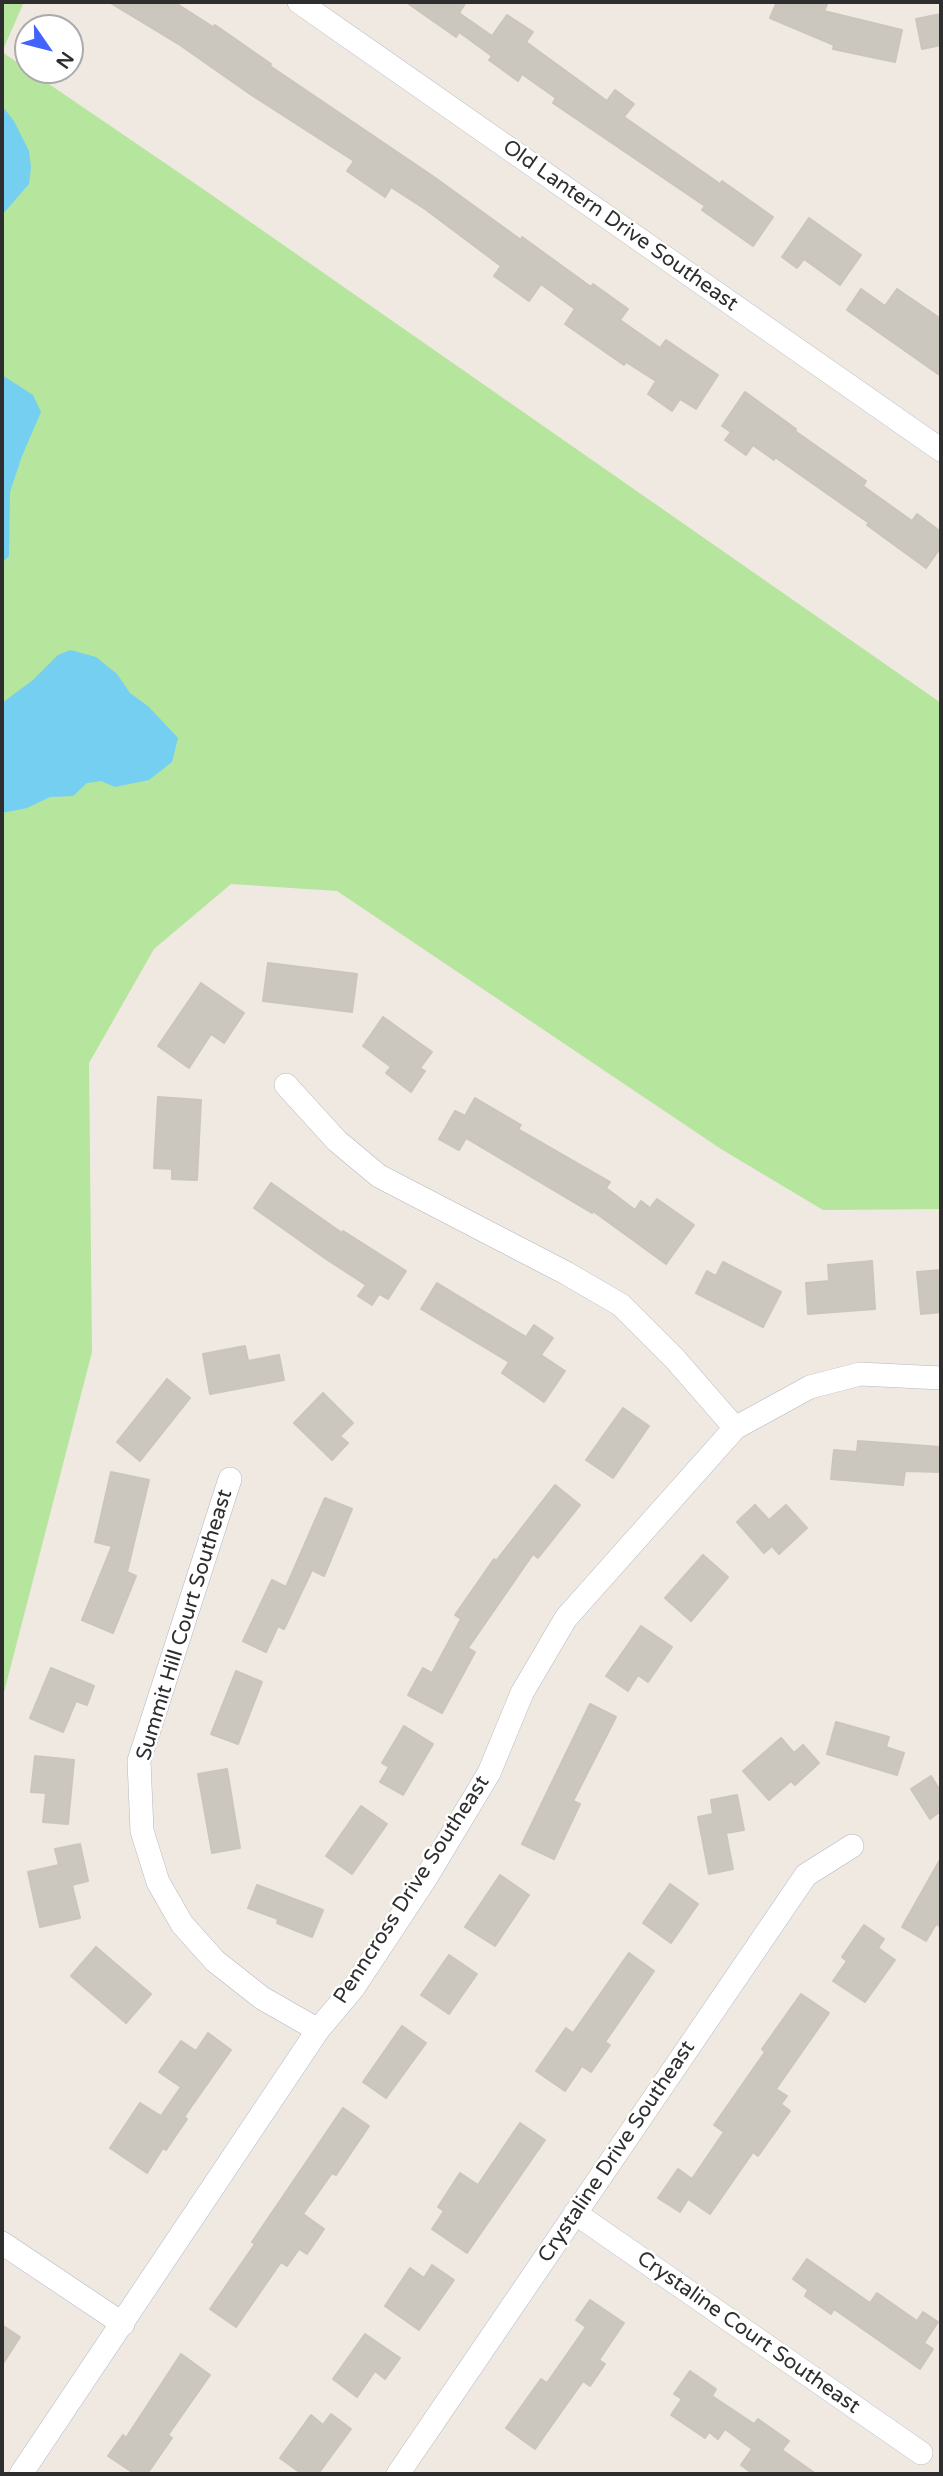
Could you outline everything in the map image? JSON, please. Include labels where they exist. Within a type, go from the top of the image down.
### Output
[{"type":"street","name":"Old Lantern Drive Southeast","points":[[299,2],[941,450]]},
{"type":"street","points":[[286,1085],[337,1141],[379,1176],[566,1273],[621,1305],[675,1359],[735,1428]]},
{"type":"street","name":"Penncross Drive Southeast","points":[[21,2474],[318,2030],[354,1987],[424,1881],[483,1784],[522,1692],[566,1618],[735,1428],[810,1387],[860,1374],[941,1378]]},
{"type":"street","name":"Summit Hill Court Southeast","points":[[230,1479],[139,1760],[142,1831],[158,1882],[182,1924],[215,1961],[261,1998],[318,2030]]},
{"type":"street","name":"Crystaline Drive Southeast","points":[[398,2474],[806,1875],[852,1846]]},
{"type":"street","name":"Crystaline Court Southeast","points":[[575,2213],[921,2453]]},
{"type":"street","points":[[2,2243],[123,2324]]},
{"type":"green space","points":[[2,2],[24,2],[19,14],[14,14],[14,25],[2,52]]},
{"type":"green space","points":[[2,52],[14,60],[14,84],[49,84],[941,703],[941,1209],[823,1210],[721,1149],[337,891],[231,884],[154,949],[89,1063],[92,1352],[2,1700]]},
{"type":"water","points":[[2,106],[14,121],[29,151],[31,167],[29,184],[2,215]]},
{"type":"water","points":[[2,375],[33,395],[41,412],[10,492],[9,556],[2,563]]},
{"type":"water","points":[[70,650],[96,657],[117,674],[130,693],[149,707],[178,738],[172,762],[149,780],[115,787],[101,781],[87,783],[73,796],[50,797],[27,808],[2,813],[2,703],[33,680],[58,655]]},
{"type":"building","points":[[109,2],[174,2],[213,27],[215,25],[521,240],[522,237],[591,287],[593,284],[628,309],[620,320],[660,348],[666,340],[718,375],[696,409],[680,399],[672,411],[648,394],[656,381],[626,362],[624,365],[565,324],[575,309],[541,284],[529,301],[494,276],[501,266],[425,209],[391,187],[385,197],[347,171],[354,161],[180,45]]},
{"type":"building","points":[[406,2],[466,2],[459,13],[492,36],[507,15],[533,32],[526,42],[607,101],[615,90],[634,104],[624,117],[720,184],[722,181],[773,217],[753,246],[702,210],[705,206],[553,103],[556,98],[522,74],[518,81],[489,60],[492,56],[459,32],[456,37]]},
{"type":"building","points":[[777,2],[828,2],[824,11],[902,30],[895,62],[833,49],[834,45],[770,18]]},
{"type":"building","points":[[941,14],[941,45],[922,49],[916,19]]},
{"type":"building","points":[[809,218],[861,255],[840,285],[804,259],[797,268],[782,257]]},
{"type":"building","points":[[861,289],[885,306],[897,289],[941,319],[941,376],[847,310]]},
{"type":"building","points":[[745,392],[866,481],[863,486],[912,521],[917,514],[941,532],[941,547],[926,568],[867,525],[869,523],[775,457],[774,460],[753,445],[746,455],[725,440],[731,432],[722,426]]},
{"type":"building","points":[[268,963],[357,974],[352,1012],[263,1001]]},
{"type":"building","points":[[201,983],[244,1013],[224,1043],[211,1034],[189,1068],[158,1046]]},
{"type":"building","points":[[383,1017],[432,1052],[420,1068],[425,1071],[411,1092],[386,1073],[391,1067],[363,1046]]},
{"type":"building","points":[[158,1097],[201,1100],[197,1180],[172,1179],[172,1169],[154,1168]]},
{"type":"building","points":[[475,1098],[521,1125],[518,1129],[610,1182],[606,1188],[635,1210],[641,1201],[650,1208],[657,1199],[694,1225],[666,1264],[593,1211],[592,1213],[466,1138],[459,1150],[439,1139],[455,1111],[465,1116]]},
{"type":"building","points":[[271,1183],[342,1233],[343,1231],[406,1271],[388,1299],[379,1294],[372,1305],[358,1296],[366,1285],[254,1208]]},
{"type":"building","points":[[872,1261],[875,1309],[808,1314],[806,1283],[829,1281],[828,1265]]},
{"type":"building","points":[[723,1262],[781,1292],[763,1327],[696,1293],[707,1271],[716,1276]]},
{"type":"building","points":[[941,1270],[941,1312],[921,1314],[917,1272]]},
{"type":"building","points":[[437,1283],[526,1337],[534,1325],[553,1338],[541,1355],[565,1371],[544,1402],[502,1373],[509,1362],[421,1309]]},
{"type":"building","points":[[245,1346],[248,1361],[279,1355],[284,1380],[210,1394],[203,1354]]},
{"type":"building","points":[[167,1379],[190,1398],[140,1461],[117,1442]]},
{"type":"building","points":[[323,1393],[353,1423],[340,1436],[348,1443],[332,1460],[294,1423]]},
{"type":"building","points":[[623,1408],[649,1426],[613,1478],[586,1460]]},
{"type":"building","points":[[858,1441],[941,1447],[941,1472],[905,1471],[903,1485],[831,1479],[834,1450],[857,1452]]},
{"type":"building","points":[[111,1472],[149,1480],[127,1572],[136,1576],[113,1633],[82,1620],[112,1546],[95,1542]]},
{"type":"building","points":[[555,1485],[580,1505],[538,1558],[533,1554],[468,1648],[475,1652],[442,1713],[408,1695],[423,1668],[432,1673],[461,1619],[455,1615],[494,1559],[496,1561]]},
{"type":"building","points":[[325,1498],[352,1509],[324,1576],[312,1570],[284,1629],[278,1626],[266,1652],[243,1641],[272,1580],[286,1587]]},
{"type":"building","points":[[755,1505],[769,1520],[786,1505],[807,1528],[779,1554],[772,1546],[764,1553],[737,1522]]},
{"type":"building","points":[[703,1555],[728,1577],[691,1621],[665,1598]]},
{"type":"building","points":[[641,1626],[672,1647],[648,1682],[638,1675],[628,1691],[606,1676]]},
{"type":"building","points":[[51,1668],[94,1686],[87,1705],[76,1701],[63,1732],[30,1718]]},
{"type":"building","points":[[236,1671],[262,1682],[238,1744],[211,1734]]},
{"type":"building","points":[[590,1704],[616,1717],[573,1801],[580,1804],[554,1859],[522,1844]]},
{"type":"building","points":[[836,1722],[889,1737],[886,1747],[904,1753],[897,1775],[827,1754]]},
{"type":"building","points":[[404,1726],[433,1744],[403,1795],[380,1782],[389,1767],[382,1763]]},
{"type":"building","points":[[781,1738],[794,1753],[803,1745],[819,1763],[795,1785],[791,1781],[769,1800],[743,1771]]},
{"type":"building","points":[[35,1756],[74,1760],[68,1824],[43,1822],[46,1793],[31,1792]]},
{"type":"building","points":[[227,1769],[240,1848],[212,1853],[198,1774]]},
{"type":"building","points":[[931,1776],[941,1792],[941,1811],[930,1819],[911,1789]]},
{"type":"building","points":[[737,1795],[744,1830],[726,1833],[733,1869],[709,1874],[698,1817],[713,1814],[711,1800]]},
{"type":"building","points":[[361,1806],[387,1824],[352,1874],[326,1856]]},
{"type":"building","points":[[80,1844],[88,1881],[72,1885],[80,1918],[40,1927],[28,1872],[59,1865],[55,1849]]},
{"type":"building","points":[[941,1858],[941,1927],[936,1924],[926,1941],[902,1927]]},
{"type":"building","points":[[500,1875],[529,1895],[495,1946],[465,1927]]},
{"type":"building","points":[[670,1884],[698,1904],[671,1943],[643,1923]]},
{"type":"building","points":[[257,1885],[323,1910],[312,1937],[277,1923],[278,1919],[248,1908]]},
{"type":"building","points":[[864,1925],[884,1939],[878,1948],[895,1960],[865,2002],[833,1981],[847,1961],[842,1957]]},
{"type":"building","points":[[96,1947],[151,1994],[126,2023],[71,1976]]},
{"type":"building","points":[[629,1953],[654,1971],[605,2042],[610,2045],[591,2072],[582,2066],[565,2091],[536,2071],[566,2028],[573,2033]]},
{"type":"building","points":[[449,1955],[477,1974],[449,2014],[421,1995]]},
{"type":"building","points":[[801,1994],[829,2013],[776,2089],[787,2096],[781,2104],[790,2111],[758,2156],[753,2152],[710,2214],[688,2199],[680,2212],[658,2198],[678,2169],[692,2179],[724,2132],[714,2125]]},
{"type":"building","points":[[402,2026],[426,2043],[386,2098],[363,2082]]},
{"type":"building","points":[[208,2033],[231,2050],[184,2117],[187,2119],[166,2150],[163,2148],[147,2173],[110,2148],[140,2103],[161,2116],[181,2087],[159,2072],[181,2041],[196,2051]]},
{"type":"building","points":[[343,2108],[369,2126],[336,2175],[332,2173],[303,2214],[324,2229],[307,2254],[299,2249],[287,2266],[281,2262],[236,2327],[210,2309]]},
{"type":"building","points":[[520,2123],[545,2140],[467,2253],[432,2229],[444,2211],[438,2207],[460,2173],[478,2185]]},
{"type":"building","points":[[807,2259],[870,2303],[877,2293],[917,2321],[923,2312],[938,2322],[924,2343],[933,2349],[920,2369],[834,2309],[831,2314],[805,2296],[808,2290],[793,2279]]},
{"type":"building","points":[[432,2265],[454,2280],[419,2330],[385,2306],[410,2268],[424,2278]]},
{"type":"building","points":[[590,2300],[624,2323],[599,2360],[605,2364],[590,2386],[583,2381],[535,2449],[506,2428],[541,2379],[547,2383],[586,2327],[576,2320]]},
{"type":"building","points":[[2,2325],[20,2337],[2,2365]]},
{"type":"building","points":[[365,2334],[400,2358],[385,2379],[375,2371],[357,2397],[333,2379]]},
{"type":"building","points":[[181,2354],[210,2375],[168,2435],[172,2438],[147,2474],[135,2474],[108,2456],[123,2435],[126,2438]]},
{"type":"building","points":[[690,2371],[716,2389],[712,2396],[754,2424],[758,2419],[789,2441],[782,2450],[816,2474],[753,2474],[741,2465],[752,2449],[725,2429],[718,2439],[709,2432],[705,2438],[671,2415],[682,2399],[674,2394]]},
{"type":"building","points":[[331,2414],[351,2429],[318,2474],[302,2474],[280,2458],[311,2415],[323,2425]]}]
